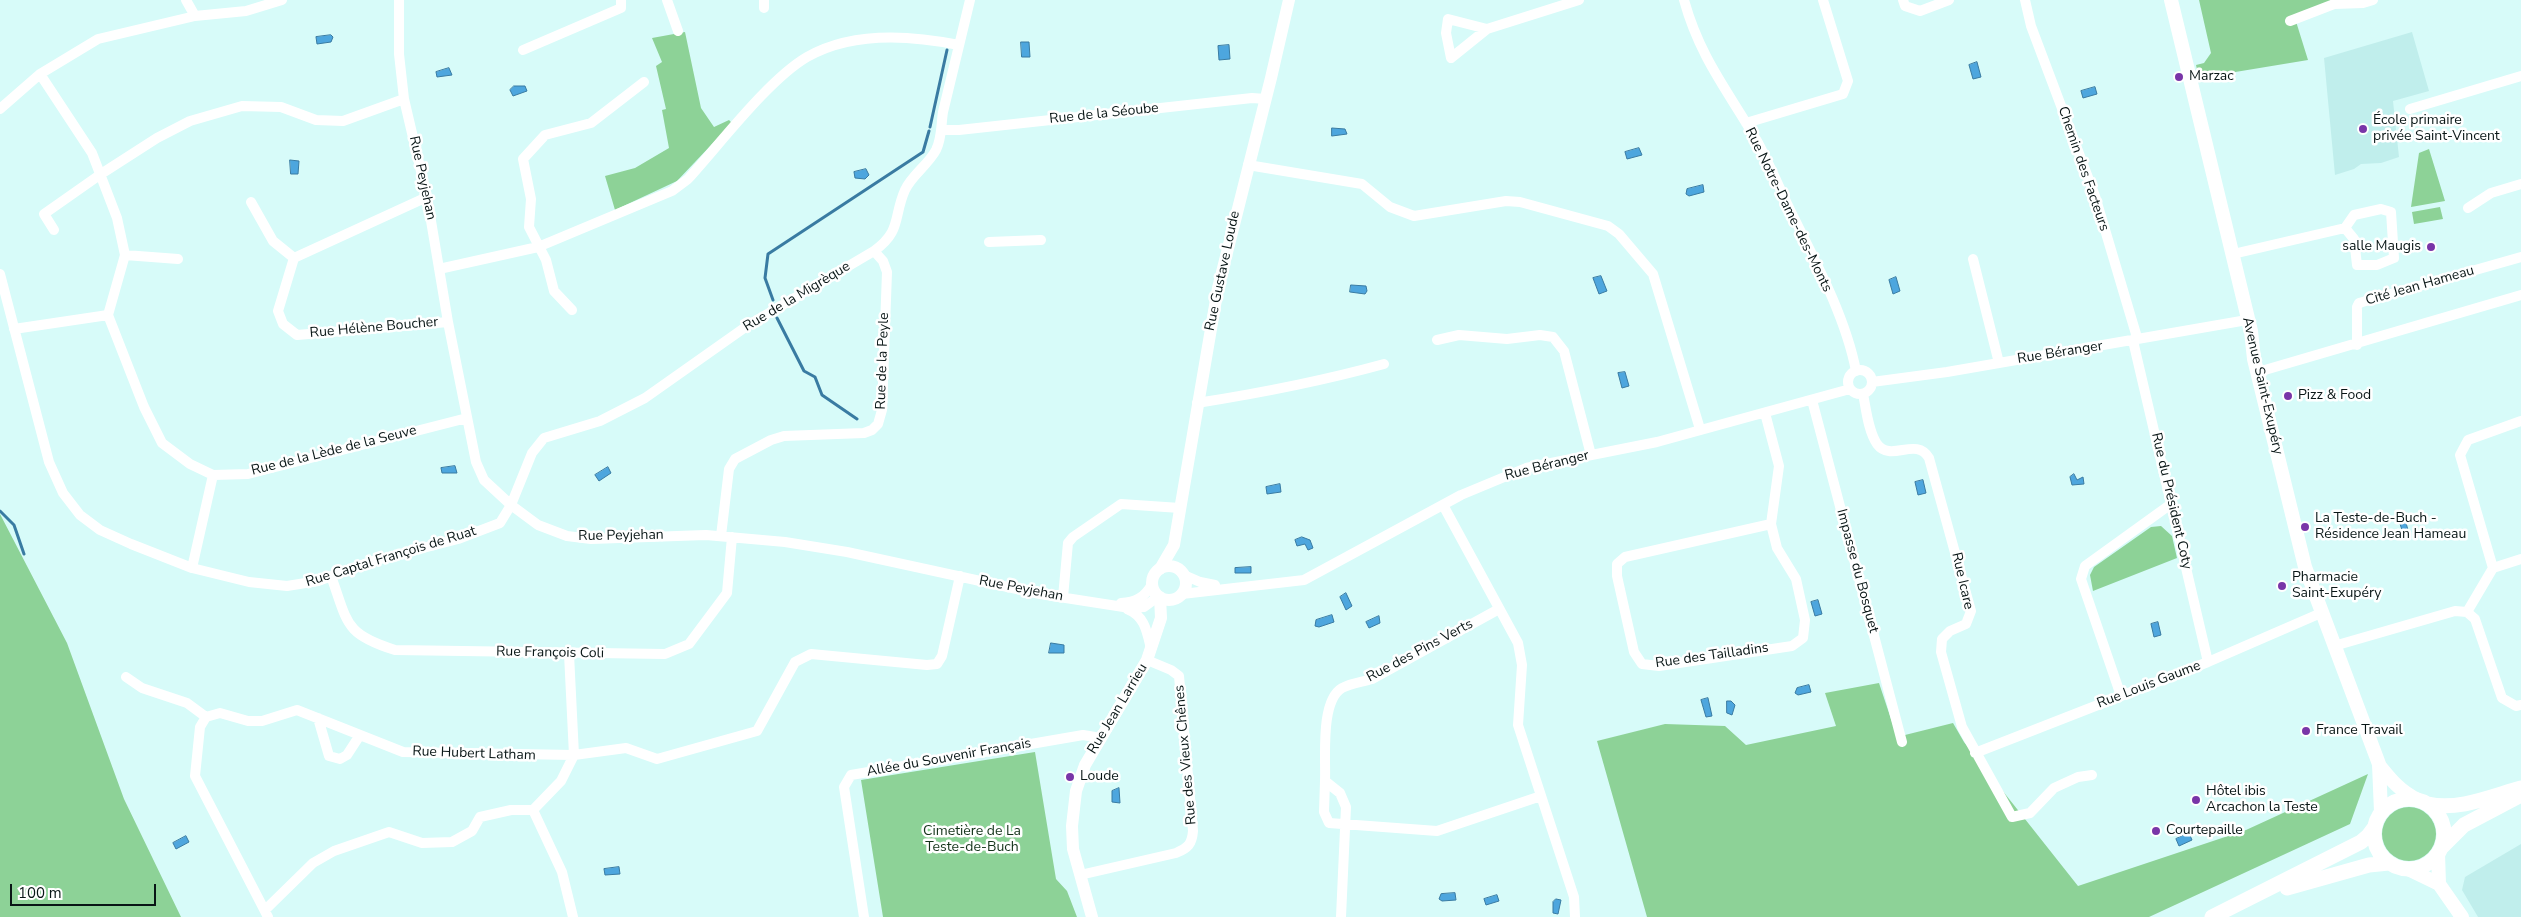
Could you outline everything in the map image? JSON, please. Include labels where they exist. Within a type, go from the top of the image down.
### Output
[{"type":"main road","name":"Avenue Saint-Exupéry","points":[[2171,0],[2301,551],[2321,613],[2379,764],[2393,784],[2404,793],[2423,802]]},
{"type":"main road","name":"Avenue Saint-Exupéry","points":[[2379,764],[2381,812]]},
{"type":"main road","points":[[2212,917],[2361,842],[2374,828],[2381,812],[2398,800],[2423,802],[2440,807],[2459,805],[2521,788]]},
{"type":"main road","points":[[2408,869],[2425,865],[2440,851],[2451,835],[2464,825],[2521,796]]},
{"type":"main road","points":[[2423,802],[2441,819],[2444,829],[2440,851],[2439,884]]},
{"type":"main road","points":[[2374,828],[2376,848],[2390,864]]},
{"type":"main road","points":[[2250,899],[2349,870],[2370,865],[2390,864],[2408,869],[2439,884],[2462,917]]},
{"type":"street","points":[[186,0],[195,16]]},
{"type":"street","points":[[0,109],[40,74],[98,39],[195,16],[246,11],[282,0]]},
{"type":"street","name":"Rue Peyjehan","points":[[399,0],[399,54],[404,99],[427,197],[448,322],[467,418],[479,472],[488,484],[511,504],[543,528],[573,537],[732,537],[814,546],[1063,597],[1138,609],[1150,605],[1160,597]]},
{"type":"street","points":[[523,50],[621,8],[621,0]]},
{"type":"street","points":[[667,0],[678,31]]},
{"type":"street","name":"Rue de la Migrèque","points":[[511,504],[532,453],[544,438],[600,421],[645,398],[747,326],[874,251],[894,232],[905,189],[936,149],[942,130],[943,112],[970,0]]},
{"type":"street","name":"Rue Gustave Loude","points":[[1160,569],[1174,545],[1218,288],[1248,164],[1266,100],[1289,0]]},
{"type":"street","points":[[1487,29],[1448,19],[1446,33],[1451,58],[1487,29],[1579,0]]},
{"type":"street","name":"Rue Notre-Dame-des-Monts","points":[[1684,0],[1690,21],[1710,67],[1758,143],[1812,256],[1848,342],[1856,371]]},
{"type":"street","points":[[1746,123],[1843,94],[1848,81],[1823,0]]},
{"type":"street","points":[[1904,0],[1905,6],[1920,11],[1938,2],[1949,0]]},
{"type":"street","name":"Chemin des Facteurs","points":[[2025,0],[2031,26],[2095,196],[2136,334],[2135,340]]},
{"type":"street","points":[[2290,21],[2334,4],[2362,3],[2373,0]]},
{"type":"street","points":[[439,269],[538,247],[664,196],[678,187],[774,85],[806,58],[820,50],[853,41],[919,37],[959,45]]},
{"type":"street","points":[[14,329],[108,315],[125,256],[117,218],[92,153],[40,74]]},
{"type":"street","points":[[2410,109],[2521,76]]},
{"type":"street","points":[[572,310],[554,291],[546,260],[538,247],[530,227],[531,199],[523,165],[525,155],[545,135],[591,123],[644,82]]},
{"type":"street","name":"Rue de la Séoube","points":[[942,130],[959,130],[1252,98],[1266,100]]},
{"type":"street","points":[[54,230],[44,214],[157,138],[190,121],[242,106],[281,107],[316,120],[343,121],[404,99]]},
{"type":"street","points":[[1248,164],[1362,184],[1390,207],[1406,214],[1422,215],[1506,201],[1520,202],[1608,226],[1620,234],[1653,274],[1700,429]]},
{"type":"street","points":[[2468,208],[2491,192],[2521,184]]},
{"type":"street","points":[[251,202],[273,241],[294,258],[427,197]]},
{"type":"street","points":[[2232,254],[2346,228],[2354,215],[2381,209],[2391,212],[2394,258],[2377,265],[2357,265],[2354,239],[2346,228]]},
{"type":"street","points":[[989,242],[1041,240]]},
{"type":"street","name":"Rue de la Peyle","points":[[721,536],[729,469],[735,459],[771,440],[784,436],[864,433],[872,430],[878,424],[882,410],[883,339],[887,281],[885,266],[874,251]]},
{"type":"street","points":[[125,256],[178,259]]},
{"type":"street","name":"Cité Jean Hameau","points":[[2357,345],[2357,307],[2359,303],[2521,257]]},
{"type":"street","name":"Rue Hélène Boucher","points":[[294,258],[278,311],[283,324],[297,336],[448,322]]},
{"type":"street","points":[[1973,259],[2000,363]]},
{"type":"street","name":"Rue Captal François de Ruat","points":[[0,274],[49,462],[63,493],[80,515],[100,530],[192,568],[274,586],[296,585],[331,576],[373,561],[458,539],[495,526],[504,519],[511,504]]},
{"type":"street","points":[[2258,372],[2357,345],[2521,295]]},
{"type":"street","name":"Rue de la Lède de la Seuve","points":[[108,315],[144,407],[162,443],[190,464],[213,475],[248,474],[467,418]]},
{"type":"street","name":"Rue Béranger","points":[[1872,382],[2000,363],[2247,320]]},
{"type":"street","points":[[1437,340],[1458,335],[1506,339],[1540,334],[1553,338],[1564,351],[1591,455]]},
{"type":"street","name":"Rue du Président Coty","points":[[2135,340],[2137,358],[2208,662]]},
{"type":"street","points":[[1197,403],[1276,391],[1384,364]]},
{"type":"street","points":[[1856,371],[1866,372],[1872,382],[1870,389],[1863,394],[1857,394],[1850,389],[1848,379],[1856,371]]},
{"type":"street","name":"Rue Béranger","points":[[1182,594],[1304,580],[1443,505],[1526,468],[1657,442],[1850,389]]},
{"type":"street","name":"Rue Icare","points":[[1863,394],[1875,440],[1880,448],[1892,452],[1909,448],[1919,449],[1929,458],[1970,606],[1969,618],[1966,624],[1946,634],[1940,645],[1956,712],[1975,753],[2012,817],[2030,813],[2054,788],[2078,778],[2092,775]]},
{"type":"street","name":"Impasse du Bosquet","points":[[1812,400],[1902,742]]},
{"type":"street","name":"Rue des Tailladins","points":[[1765,413],[1779,466],[1771,524],[1777,548],[1796,580],[1805,620],[1803,638],[1792,646],[1659,666],[1642,664],[1634,652],[1617,576],[1617,564],[1625,557],[1771,524]]},
{"type":"street","points":[[2493,568],[2460,455],[2468,440],[2521,421]]},
{"type":"street","points":[[192,568],[213,475]]},
{"type":"street","points":[[1063,597],[1068,543],[1073,536],[1121,504],[1180,508]]},
{"type":"street","points":[[2121,696],[2081,579],[2085,566],[2171,504]]},
{"type":"street","points":[[1443,505],[1518,643],[1520,653],[1518,725],[1574,897],[1575,917]]},
{"type":"street","name":"Rue François Coli","points":[[331,576],[350,627],[369,642],[395,650],[665,654],[689,644],[727,593],[732,537]]},
{"type":"street","name":"Rue Gustave Loude","points":[[1174,545],[1182,573]]},
{"type":"street","points":[[2467,612],[2493,568],[2521,559]]},
{"type":"street","points":[[1170,566],[1182,573],[1186,586],[1182,594],[1171,600],[1160,597],[1152,584],[1156,573],[1160,569],[1170,566]]},
{"type":"street","name":"Rue Béranger","points":[[1182,573],[1200,582],[1231,588]]},
{"type":"street","name":"Rue Hubert Latham","points":[[206,717],[220,713],[248,722],[297,710],[403,752],[574,755],[626,748],[657,759],[757,731],[795,662],[811,654],[927,665],[937,664],[942,656],[960,576]]},
{"type":"street","name":"Rue Peyjehan","points":[[1110,604],[1136,601],[1147,593],[1152,584]]},
{"type":"street","name":"Rue Jean Larrieu","points":[[1092,917],[1072,845],[1074,805],[1082,771],[1149,655],[1161,618],[1169,606],[1182,594]]},
{"type":"street","name":"Rue Jean Larrieu","points":[[1160,597],[1161,618]]},
{"type":"street","name":"Rue Peyjehan","points":[[1110,604],[1139,616],[1147,631],[1149,655]]},
{"type":"street","name":"Rue des Pins Verts","points":[[1345,825],[1329,822],[1325,818],[1327,723],[1329,706],[1333,696],[1341,688],[1372,679],[1499,609]]},
{"type":"street","points":[[2334,646],[2455,611],[2467,612],[2475,619],[2502,698],[2516,706],[2521,705]]},
{"type":"street","name":"Rue Louis Gaume","points":[[1975,753],[2208,662],[2321,613]]},
{"type":"street","points":[[126,677],[142,688],[187,703],[206,717],[200,726],[195,776],[267,914],[313,862],[334,851],[390,832],[422,844],[452,842],[472,831],[480,817],[512,810],[533,810],[561,781],[574,755],[569,654]]},
{"type":"street","name":"Rue des Vieux Chênes","points":[[1080,875],[1176,853],[1188,847],[1191,843],[1193,831],[1180,680],[1172,670],[1149,655]]},
{"type":"street","points":[[318,718],[329,756],[340,759],[348,755],[360,735]]},
{"type":"street","name":"Allée du Souvenir Français","points":[[864,917],[844,787],[851,776],[1083,735],[1101,738]]},
{"type":"street","points":[[1325,781],[1340,793],[1345,800],[1341,917]]},
{"type":"street","points":[[1345,825],[1437,831],[1541,796]]},
{"type":"street","points":[[533,810],[562,872],[573,917]]},
{"type":"shaded area","name":"École primaire privée Saint-Vincent","points":[[2412,32],[2429,91],[2393,101],[2399,157],[2381,163],[2361,164],[2354,169],[2335,175],[2324,58]]},
{"type":"shaded area","points":[[2521,844],[2521,917],[2478,917],[2462,890],[2465,877]]},
{"type":"green space","points":[[2199,0],[2358,0],[2294,15],[2308,60],[2199,78],[2196,65],[2204,63],[2211,53]]},
{"type":"green space","points":[[685,32],[701,108],[714,127],[729,120],[732,123],[677,181],[615,210],[605,176],[635,168],[669,148],[662,110],[666,109],[656,66],[662,62],[652,38]]},
{"type":"green space","points":[[2429,149],[2445,201],[2411,207],[2419,153]]},
{"type":"green space","points":[[2440,207],[2443,219],[2414,224],[2412,212]]},
{"type":"green space","points":[[0,514],[67,643],[124,799],[181,917],[0,917]]},
{"type":"green space","points":[[2161,526],[2172,536],[2177,558],[2093,591],[2090,575],[2094,567],[2151,527]]},
{"type":"green space","points":[[1879,683],[1897,737],[1953,723],[1964,742],[2078,886],[2246,830],[2368,774],[2350,824],[2149,917],[1647,917],[1597,741],[1665,724],[1725,726],[1746,745],[1836,726],[1825,693]]},
{"type":"green space","name":"Cimetière de La Teste-de-Buch","points":[[1035,752],[1056,879],[1067,891],[1077,917],[883,917],[861,780]]},
{"type":"green space","points":[[2404,807],[2414,807],[2424,811],[2432,819],[2436,834],[2432,849],[2424,857],[2414,861],[2404,861],[2394,857],[2386,849],[2382,839],[2382,829],[2386,819],[2394,811]]},
{"type":"water","points":[[331,35],[333,37],[331,42],[317,44],[316,37]]},
{"type":"water","points":[[1021,42],[1029,42],[1030,57],[1022,57]]},
{"type":"water","points":[[1229,45],[1230,59],[1219,60],[1218,46]]},
{"type":"water","points":[[1977,62],[1981,77],[1973,79],[1969,65]]},
{"type":"water","points":[[449,68],[452,75],[437,77],[436,72]]},
{"type":"water","points":[[514,86],[525,86],[527,91],[513,96],[510,90]]},
{"type":"water","points":[[2095,87],[2097,94],[2083,98],[2081,91]]},
{"type":"water","points":[[1332,128],[1345,129],[1347,134],[1332,136]]},
{"type":"water","points":[[1639,148],[1642,155],[1627,159],[1625,152]]},
{"type":"water","points":[[290,160],[299,161],[298,174],[291,174]]},
{"type":"water","points":[[866,169],[869,175],[865,179],[855,178],[854,172]]},
{"type":"water","points":[[1703,185],[1704,192],[1689,196],[1686,194],[1687,189]]},
{"type":"water","points":[[1601,276],[1607,291],[1599,294],[1593,278]]},
{"type":"water","points":[[1896,277],[1900,291],[1893,294],[1889,280]]},
{"type":"water","points":[[1351,285],[1366,286],[1367,291],[1365,294],[1350,292]]},
{"type":"water","points":[[1625,372],[1629,386],[1622,388],[1618,373]]},
{"type":"water","points":[[455,466],[457,473],[442,473],[441,468]]},
{"type":"water","points":[[608,467],[611,473],[599,481],[595,475]]},
{"type":"water","points":[[2074,474],[2077,480],[2083,477],[2084,484],[2072,485],[2070,477]]},
{"type":"water","points":[[1923,480],[1926,493],[1918,495],[1915,482]]},
{"type":"water","points":[[1280,484],[1281,492],[1267,494],[1266,487]]},
{"type":"water","points":[[2406,523],[2410,537],[2405,539],[2400,524]]},
{"type":"water","points":[[1302,537],[1310,540],[1313,548],[1308,550],[1305,544],[1297,546],[1295,540]]},
{"type":"water","points":[[1251,567],[1251,573],[1235,573],[1235,568]]},
{"type":"water","points":[[1346,593],[1352,606],[1346,610],[1340,597]]},
{"type":"water","points":[[1818,600],[1822,614],[1815,616],[1811,602]]},
{"type":"water","points":[[1332,615],[1334,622],[1319,627],[1315,626],[1316,620]]},
{"type":"water","points":[[1379,616],[1380,623],[1369,628],[1366,622]]},
{"type":"water","points":[[2158,622],[2161,635],[2154,637],[2151,624]]},
{"type":"water","points":[[1051,643],[1064,645],[1064,653],[1049,653]]},
{"type":"water","points":[[1809,685],[1811,692],[1798,695],[1795,693],[1797,688]]},
{"type":"water","points":[[1708,698],[1712,716],[1706,717],[1701,700]]},
{"type":"water","points":[[1727,701],[1731,701],[1735,705],[1732,715],[1727,713]]},
{"type":"water","points":[[1119,788],[1120,803],[1112,802],[1112,791]]},
{"type":"water","points":[[2189,833],[2192,840],[2179,846],[2176,839]]},
{"type":"water","points":[[186,836],[189,842],[176,849],[173,843]]},
{"type":"water","points":[[619,867],[620,874],[605,875],[604,869]]},
{"type":"water","points":[[1455,893],[1456,900],[1442,901],[1439,899],[1441,894]]},
{"type":"water","points":[[1497,895],[1499,901],[1486,905],[1484,899]]},
{"type":"water","points":[[1556,899],[1561,900],[1558,914],[1553,913],[1553,902]]},
{"type":"waterway","points":[[930,127],[947,50]]},
{"type":"waterway","points":[[773,300],[765,278],[768,254],[923,152],[929,131]]},
{"type":"waterway","points":[[777,318],[804,371],[815,377],[822,395],[857,419]]},
{"type":"waterway","points":[[0,511],[14,525],[24,554]]},
{"type":"place","name":"Marzac","points":[[2179,77]]},
{"type":"place","name":"École primaire privée Saint-Vincent","points":[[2363,129]]},
{"type":"place","name":"salle Maugis","points":[[2431,247]]},
{"type":"place","name":"Pizz & Food","points":[[2288,396]]},
{"type":"place","name":"La Teste-de-Buch - Résidence Jean Hameau","points":[[2305,527]]},
{"type":"place","name":"Pharmacie Saint-Exupéry","points":[[2282,586]]},
{"type":"place","name":"France Travail","points":[[2306,731]]},
{"type":"place","name":"Loude","points":[[1070,777]]},
{"type":"place","name":"Hôtel ibis Arcachon la Teste","points":[[2196,800]]},
{"type":"place","name":"Courtepaille","points":[[2156,831]]}]
